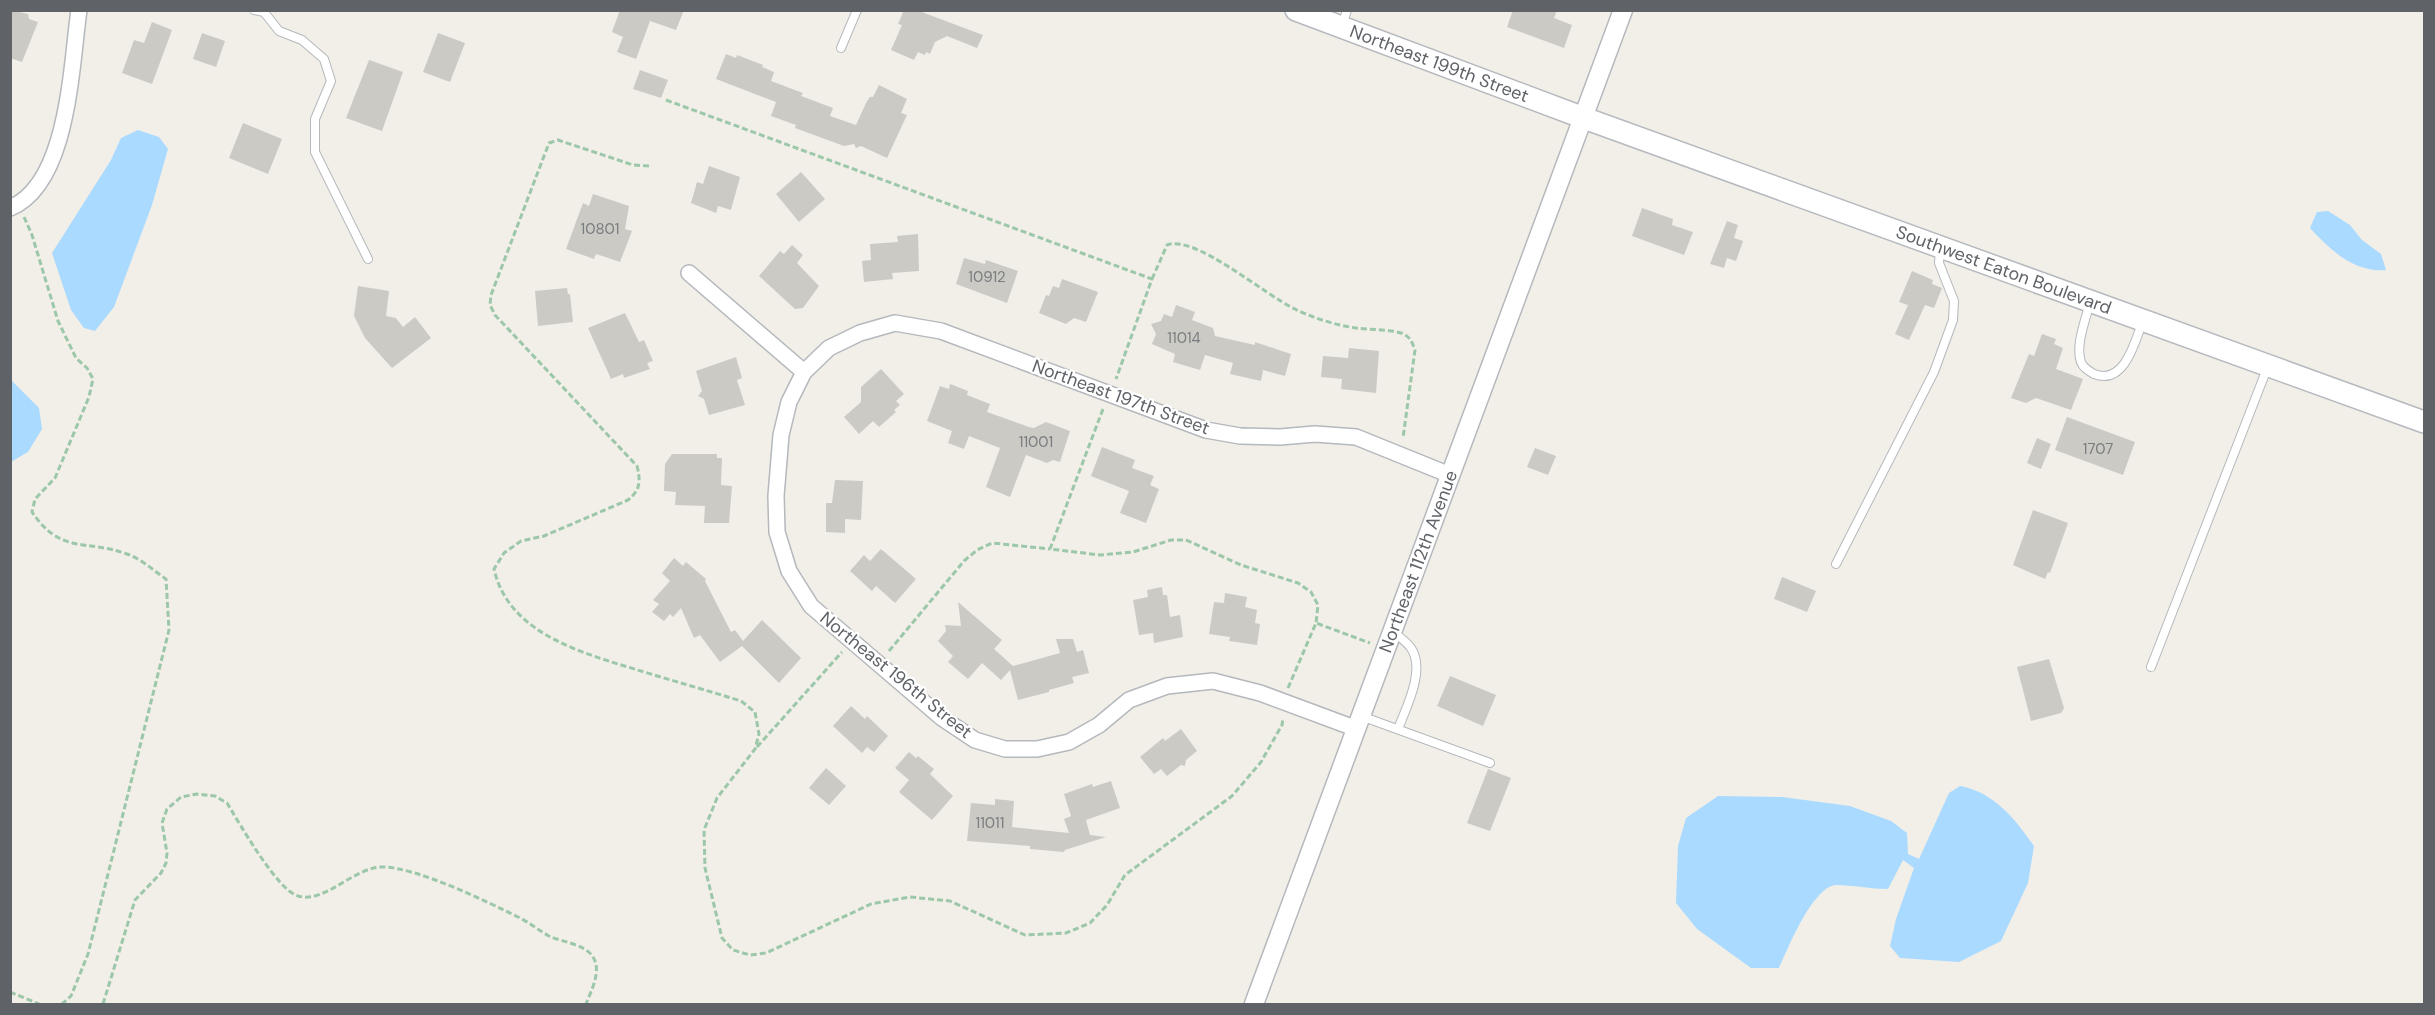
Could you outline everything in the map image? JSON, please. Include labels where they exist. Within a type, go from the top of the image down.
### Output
[{"type":"main road","name":"Northeast 199th Street","points":[[1296,10],[1344,19],[1584,118]]},
{"type":"main road","name":"Southwest Eaton Boulevard","points":[[1584,118],[2424,422]]},
{"type":"street","points":[[14,206],[34,191],[51,161],[65,112],[79,10]]},
{"type":"street","name":"Northeast 112th Avenue","points":[[1254,1005],[1623,10]]},
{"type":"street","points":[[689,273],[804,372]]},
{"type":"street","name":"Northeast 197th Street","points":[[789,571],[777,532],[776,496],[781,435],[789,402],[804,372],[829,348],[860,333],[895,323],[941,331],[1206,430],[1240,436],[1280,437],[1316,434],[1356,437],[1450,475]]},
{"type":"street","name":"Northeast 196th Street","points":[[789,571],[811,606],[942,718],[975,740],[1005,749],[1037,749],[1069,742],[1099,725],[1129,700],[1167,686],[1214,681],[1359,722]]},
{"type":"lane","points":[[254,10],[264,12],[279,31],[302,40],[324,60],[331,81],[315,119],[315,152],[368,259]]},
{"type":"lane","points":[[841,48],[857,10]]},
{"type":"lane","points":[[1836,564],[1930,381],[1953,320],[1954,301],[1939,263],[1940,246]]},
{"type":"lane","points":[[2090,301],[2080,348],[2081,362],[2087,371],[2099,376],[2112,374],[2121,368],[2132,354],[2143,320]]},
{"type":"lane","points":[[2151,667],[2268,365]]},
{"type":"lane","points":[[1393,631],[1412,649],[1415,663],[1415,687],[1398,729]]},
{"type":"lane","points":[[1359,722],[1398,729],[1490,763]]},
{"type":"path","points":[[649,166],[633,165],[558,140],[549,143],[490,295],[490,305],[495,315],[637,466],[641,480],[637,493],[628,500],[544,536],[521,541],[504,553],[494,569],[498,586],[514,610],[538,630],[579,651],[741,701],[755,712],[759,734],[755,749]]},
{"type":"path","points":[[14,206],[32,235],[58,321],[76,358],[87,368],[93,379],[89,397],[55,478],[35,499],[32,512],[42,527],[60,540],[126,553],[144,562],[166,579],[168,601],[169,630],[88,954],[70,996],[62,1005]]},
{"type":"path","points":[[1152,279],[1167,245],[1173,242],[1189,245],[1218,260],[1278,302],[1310,316],[1353,328],[1402,333],[1411,339],[1415,350],[1404,434],[1399,454]]},
{"type":"path","points":[[879,664],[964,561],[977,550],[992,543],[1050,549]]},
{"type":"path","points":[[852,641],[755,749],[717,798],[704,830],[705,868],[722,938],[733,950],[750,955],[766,953],[871,904],[910,897],[950,901],[1025,935],[1066,933],[1090,922],[1107,905],[1125,875],[1232,796],[1261,762],[1281,725],[1288,686],[1316,623],[1386,649]]},
{"type":"path","points":[[104,1005],[135,900],[160,873],[166,863],[167,853],[162,823],[167,809],[180,797],[197,794],[214,796],[226,803],[279,882],[296,896],[309,897],[320,894],[365,871],[380,867],[403,869],[458,889],[519,918],[547,935],[586,950],[592,955],[597,971],[586,1005]]},
{"type":"path","points":[[10,992],[39,1005]]},
{"type":"water","points":[[138,130],[159,137],[168,149],[152,205],[114,307],[95,331],[84,328],[71,310],[52,253],[111,160],[121,138]]},
{"type":"water","points":[[2328,211],[2350,225],[2362,240],[2381,254],[2386,270],[2363,268],[2353,264],[2317,236],[2310,228],[2317,212]]},
{"type":"water","points":[[11,380],[39,408],[42,429],[28,452],[11,462]]},
{"type":"water","points":[[1960,786],[1983,794],[2003,808],[2034,846],[2028,883],[2001,941],[1959,962],[1900,958],[1890,946],[1896,919],[1914,868],[1903,860],[1888,889],[1836,885],[1827,888],[1818,896],[1802,920],[1779,968],[1751,968],[1697,929],[1676,903],[1678,846],[1686,818],[1718,796],[1782,797],[1850,806],[1891,821],[1907,833],[1908,854],[1919,859],[1949,793]]},
{"type":"building","points":[[10,10],[28,14],[29,19],[38,22],[22,62],[10,58]]},
{"type":"building","points":[[620,10],[684,10],[676,30],[650,21],[636,59],[617,52],[623,37],[612,32]]},
{"type":"building","points":[[904,10],[919,11],[983,35],[977,48],[947,36],[935,42],[930,54],[926,52],[925,55],[918,52],[914,60],[891,50],[902,25],[898,24]]},
{"type":"building","points":[[1513,10],[1557,10],[1554,18],[1572,25],[1564,48],[1507,27]]},
{"type":"building","points":[[152,22],[172,30],[152,84],[122,73],[134,40],[144,43]]},
{"type":"building","points":[[202,33],[225,41],[216,67],[193,59]]},
{"type":"building","points":[[438,33],[465,43],[450,82],[423,72]]},
{"type":"building","points":[[726,54],[736,58],[737,55],[763,65],[762,67],[774,72],[771,81],[833,108],[830,116],[856,125],[866,103],[870,97],[873,97],[879,85],[907,99],[901,113],[907,115],[887,158],[861,146],[856,148],[854,144],[844,146],[795,128],[796,125],[771,116],[776,102],[716,79]]},
{"type":"building","points":[[369,60],[403,72],[382,131],[346,118]]},
{"type":"building","points":[[640,70],[668,80],[661,98],[633,89]]},
{"type":"building","points":[[243,123],[282,139],[268,174],[229,158]]},
{"type":"building","points":[[709,166],[740,177],[731,210],[718,206],[716,213],[691,203],[697,182],[703,184]]},
{"type":"building","points":[[801,172],[825,199],[799,222],[776,194]]},
{"type":"building","points":[[593,194],[629,206],[625,229],[632,231],[620,262],[596,254],[594,259],[566,249],[583,203],[589,206]]},
{"type":"building","points":[[1642,208],[1673,219],[1672,225],[1693,232],[1684,255],[1632,236]]},
{"type":"building","points":[[1727,221],[1738,225],[1734,238],[1743,241],[1736,261],[1727,258],[1724,268],[1710,264]]},
{"type":"building","points":[[918,234],[919,271],[892,273],[893,279],[864,282],[862,261],[871,260],[870,244],[898,242],[897,236]]},
{"type":"building","points":[[792,245],[803,255],[797,263],[819,286],[803,308],[795,309],[759,276],[780,251],[784,254]]},
{"type":"building","points":[[964,258],[985,264],[986,260],[1018,271],[1007,303],[956,284]]},
{"type":"building","points":[[1912,271],[1933,280],[1932,284],[1942,288],[1934,308],[1925,305],[1909,340],[1895,334],[1908,305],[1899,302]]},
{"type":"building","points":[[1062,279],[1098,292],[1086,322],[1074,318],[1066,324],[1039,313],[1046,295],[1049,296],[1053,286],[1059,288]]},
{"type":"building","points":[[358,286],[389,291],[386,316],[396,318],[403,327],[415,317],[431,338],[392,368],[365,338],[354,316]]},
{"type":"building","points":[[567,288],[570,294],[573,322],[538,326],[535,291]]},
{"type":"building","points":[[1176,305],[1195,312],[1192,320],[1213,328],[1215,336],[1255,345],[1255,342],[1291,354],[1285,376],[1263,370],[1261,381],[1230,374],[1233,363],[1205,355],[1200,370],[1173,362],[1175,354],[1152,344],[1156,334],[1151,324],[1161,321],[1164,314],[1172,317]]},
{"type":"building","points":[[625,313],[639,342],[644,340],[653,361],[647,363],[650,369],[624,378],[623,374],[611,379],[588,328]]},
{"type":"building","points":[[2042,334],[2056,339],[2054,344],[2063,348],[2056,369],[2083,379],[2071,410],[2036,398],[2026,403],[2011,398],[2029,354],[2034,356]]},
{"type":"building","points":[[1349,348],[1379,351],[1376,393],[1341,389],[1342,379],[1321,377],[1323,356],[1348,358]]},
{"type":"building","points":[[736,357],[742,378],[737,380],[745,405],[709,415],[704,399],[698,396],[702,391],[696,371]]},
{"type":"building","points":[[881,369],[904,394],[896,401],[900,405],[894,410],[896,412],[879,427],[873,421],[859,434],[844,417],[861,402],[861,387]]},
{"type":"building","points":[[950,384],[968,391],[967,395],[990,404],[987,412],[1029,427],[1034,428],[1046,422],[1070,431],[1060,462],[1053,460],[1047,463],[1026,455],[1010,497],[986,487],[1000,448],[969,436],[964,449],[948,443],[952,431],[927,421],[940,386],[949,389]]},
{"type":"building","points":[[2067,417],[2135,442],[2123,475],[2055,450]]},
{"type":"building","points":[[2037,438],[2051,444],[2041,469],[2027,463]]},
{"type":"building","points":[[1102,447],[1135,460],[1132,468],[1154,476],[1150,485],[1159,489],[1146,523],[1120,513],[1129,491],[1091,476]]},
{"type":"building","points":[[1535,448],[1556,456],[1548,475],[1527,467]]},
{"type":"building","points":[[672,454],[717,454],[717,458],[722,458],[721,485],[732,486],[729,523],[704,523],[705,506],[675,505],[676,492],[664,491],[665,464]]},
{"type":"building","points":[[835,480],[863,481],[861,520],[845,519],[845,533],[826,532],[826,503],[832,503]]},
{"type":"building","points":[[2033,510],[2068,523],[2050,573],[2048,572],[2045,579],[2013,565]]},
{"type":"building","points":[[881,549],[916,579],[895,603],[876,586],[872,591],[850,571],[864,555],[870,561]]},
{"type":"building","points":[[674,558],[683,566],[686,562],[706,579],[731,632],[735,630],[743,641],[762,620],[801,658],[779,683],[742,646],[720,662],[700,635],[694,638],[681,608],[673,617],[670,614],[664,621],[652,612],[659,604],[653,600],[670,581],[662,573]]},
{"type":"building","points":[[1782,577],[1816,591],[1807,612],[1774,599]]},
{"type":"building","points":[[1162,587],[1163,595],[1167,595],[1170,617],[1180,615],[1183,637],[1154,643],[1153,633],[1139,635],[1133,600],[1148,597],[1147,590]]},
{"type":"building","points":[[1225,593],[1247,597],[1245,607],[1257,610],[1255,623],[1260,624],[1257,645],[1229,641],[1230,637],[1209,634],[1214,602],[1224,603]]},
{"type":"building","points":[[958,602],[1002,640],[994,649],[1013,666],[1060,653],[1056,639],[1073,639],[1077,652],[1083,650],[1089,673],[1072,677],[1074,683],[1018,700],[1010,670],[1001,680],[982,663],[968,679],[948,662],[953,656],[938,641],[946,631],[945,625],[961,626]]},
{"type":"building","points":[[2049,659],[2064,708],[2061,713],[2031,721],[2017,667]]},
{"type":"building","points":[[1450,676],[1496,695],[1483,726],[1437,706]]},
{"type":"building","points":[[851,706],[865,719],[867,716],[888,736],[874,752],[867,747],[862,753],[833,726]]},
{"type":"building","points":[[1181,729],[1197,751],[1186,760],[1185,766],[1181,765],[1167,776],[1161,769],[1154,774],[1140,757],[1163,738],[1165,741]]},
{"type":"building","points":[[909,752],[934,769],[930,774],[953,796],[932,820],[899,792],[909,780],[895,768]]},
{"type":"building","points":[[826,768],[846,786],[829,805],[809,788]]},
{"type":"building","points":[[1488,769],[1511,778],[1490,831],[1467,823]]},
{"type":"building","points":[[1111,781],[1120,808],[1086,820],[1090,835],[1106,837],[1064,852],[1030,849],[1030,846],[967,841],[971,803],[995,805],[995,799],[1014,801],[1012,827],[1069,833],[1064,819],[1071,816],[1064,794],[1092,784],[1093,787]]}]
